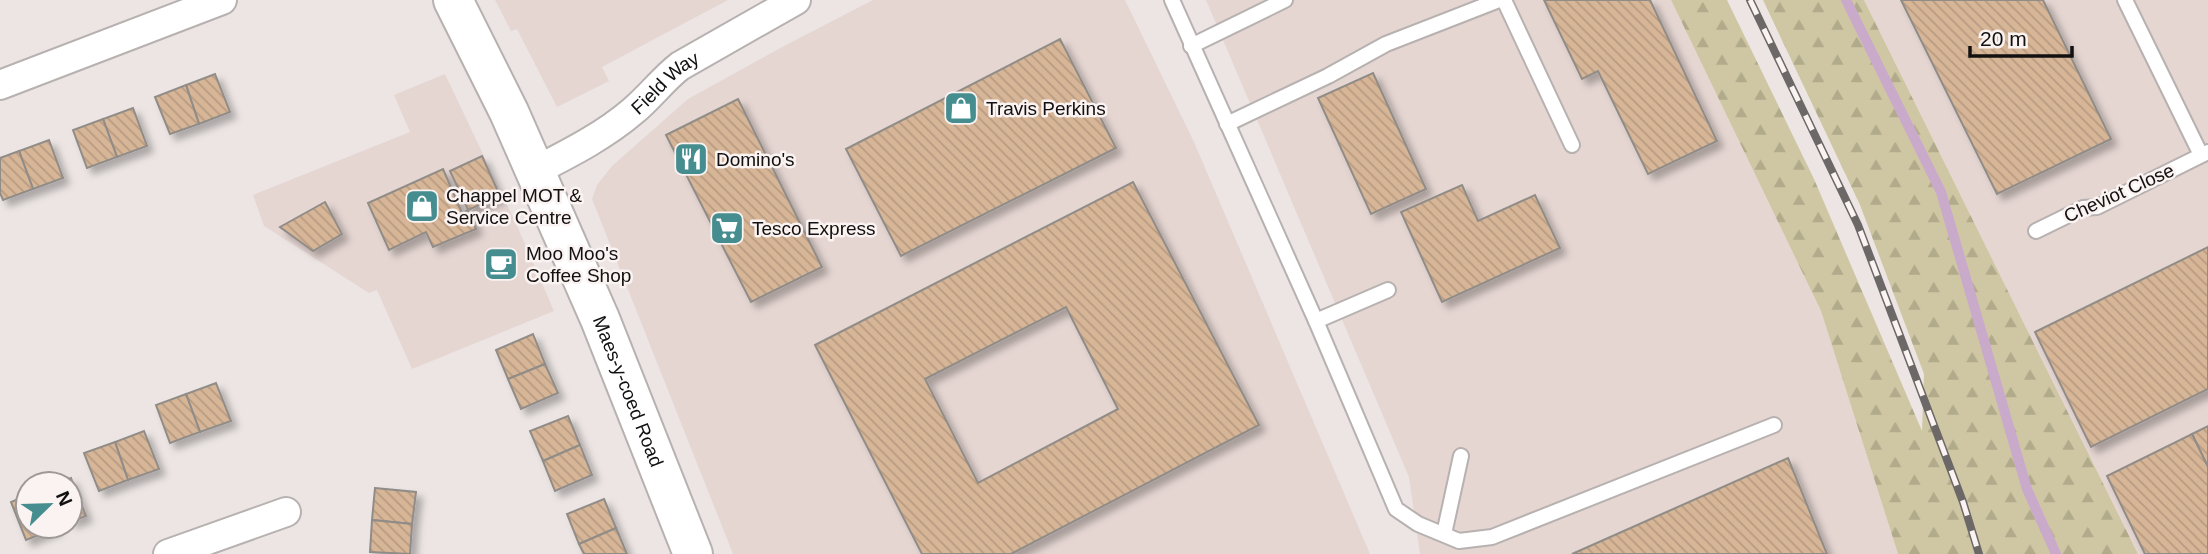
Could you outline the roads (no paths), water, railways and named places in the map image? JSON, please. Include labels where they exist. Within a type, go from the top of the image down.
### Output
[{"type":"street","points":[[0,85],[222,0]]},
{"type":"street","name":"Maes-y-coed Road","points":[[453,0],[509,112],[600,319],[693,554]]},
{"type":"street","name":"Field Way","points":[[535,171],[607,130],[633,111],[680,65],[796,0]]},
{"type":"street","points":[[168,554],[286,512]]},
{"type":"lane","points":[[1172,0],[1316,321],[1396,509],[1418,524],[1459,541],[1492,537],[1774,425]]},
{"type":"lane","points":[[1191,46],[1286,0]]},
{"type":"lane","points":[[1227,124],[1328,76],[1386,44],[1502,0],[1572,145]]},
{"type":"lane","name":"Cheviot Close","points":[[2036,230],[2083,208],[2097,207],[2204,153],[2125,0]]},
{"type":"lane","points":[[1316,321],[1388,290]]},
{"type":"lane","points":[[1444,534],[1461,456]]},
{"type":"waterway","points":[[1846,0],[1941,192],[2027,489],[2056,554]]},
{"type":"railway","points":[[1750,0],[1858,225],[1963,502],[1979,554]]},
{"type":"place","name":"Travis Perkins","points":[[961,108]]},
{"type":"place","name":"Domino's","points":[[691,159]]},
{"type":"place","name":"Chappel MOT & Service Centre","points":[[422,206]]},
{"type":"place","name":"Tesco Express","points":[[727,228]]},
{"type":"place","name":"Moo Moo's Coffee Shop","points":[[501,264]]}]
